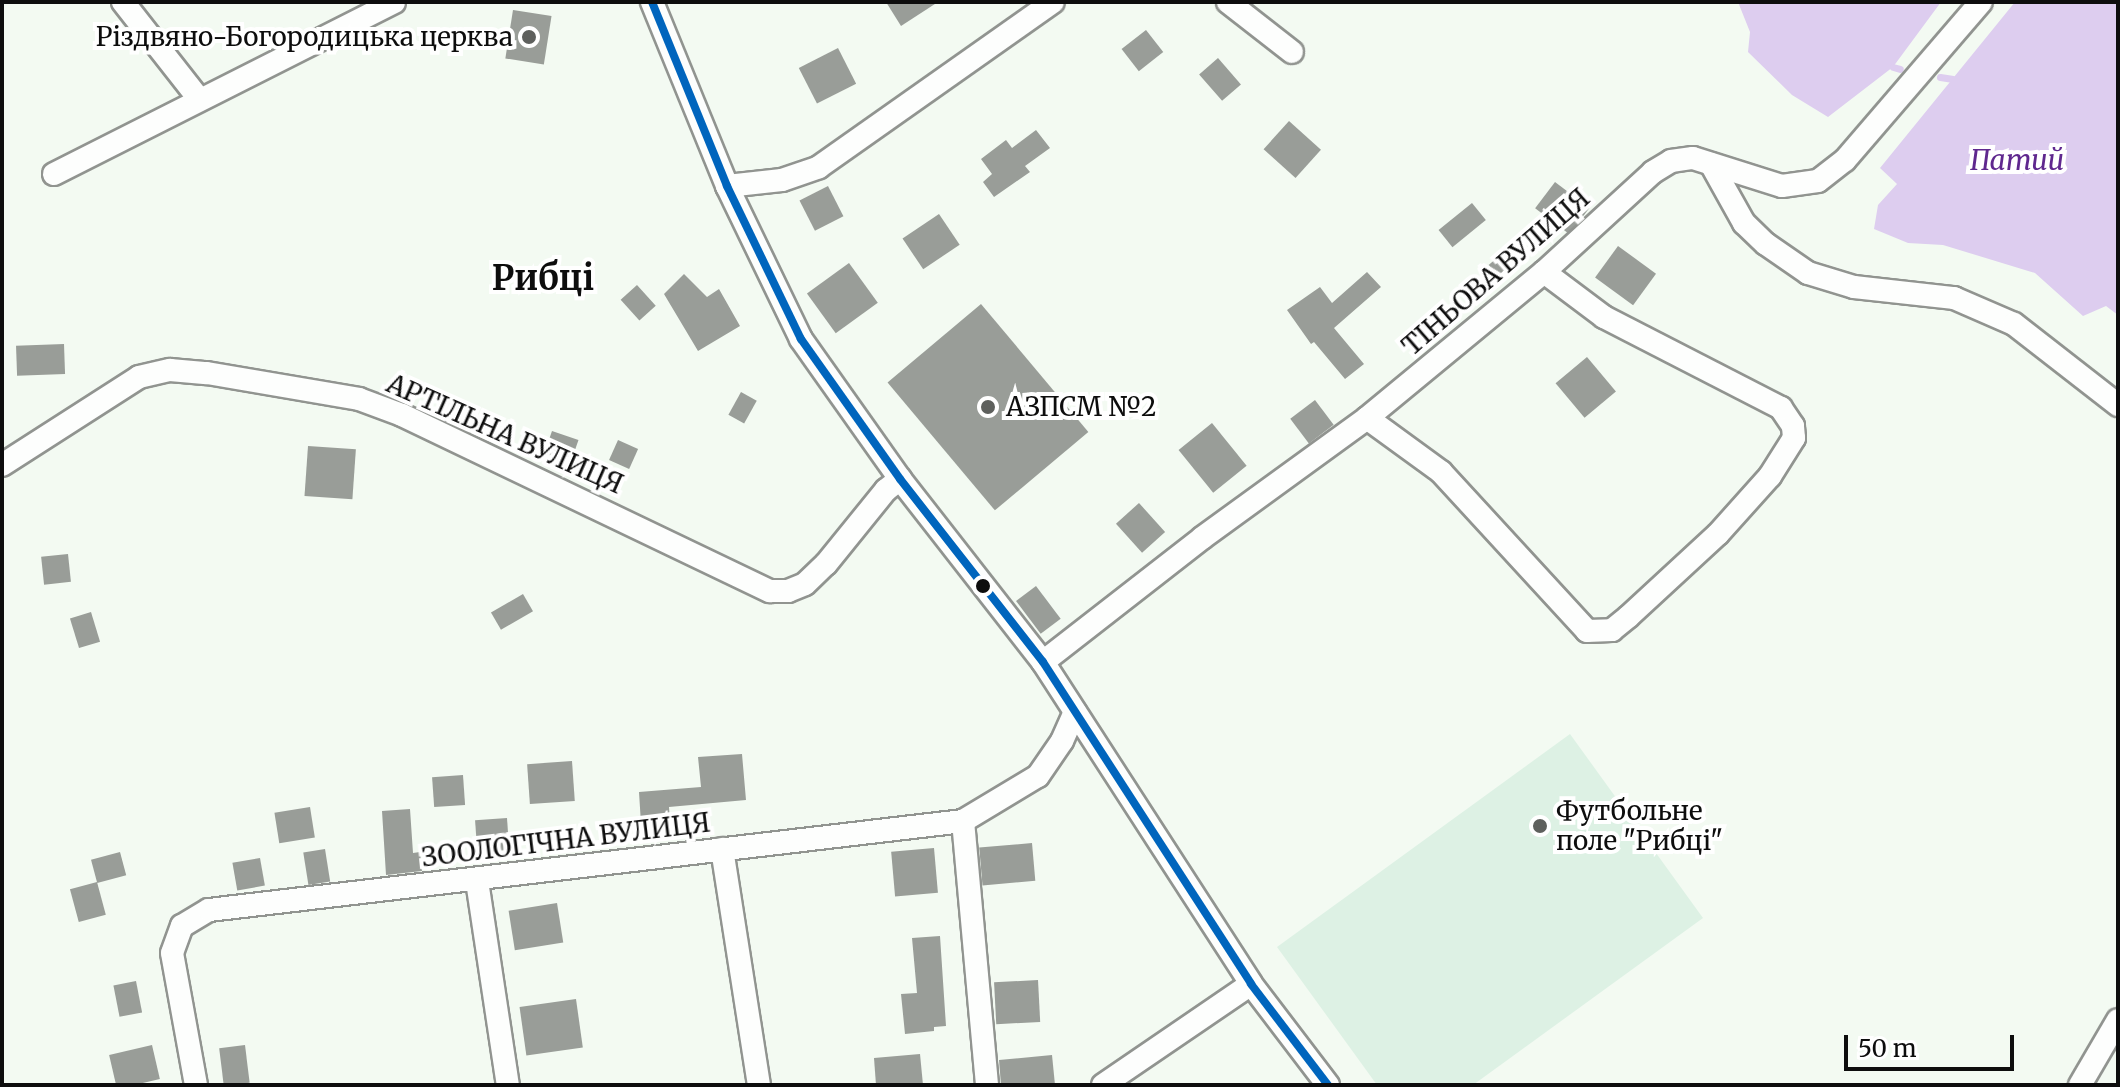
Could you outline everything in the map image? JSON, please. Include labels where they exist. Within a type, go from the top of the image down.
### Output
[{"type":"street","points":[[123,2],[199,99]]},
{"type":"street","points":[[54,174],[394,2]]},
{"type":"street","points":[[652,2],[727,186],[801,339],[900,479],[1043,662],[1251,984],[1328,1085]]},
{"type":"street","points":[[727,186],[782,180],[819,167],[1053,2]]},
{"type":"street","points":[[1228,2],[1292,52]]},
{"type":"street","name":"ТІНЬОВА ВУЛИЦЯ","points":[[1043,662],[1202,538],[1367,418],[1544,272],[1653,172],[1671,161],[1693,158],[1782,186],[1818,181],[1845,160],[1981,2]]},
{"type":"street","points":[[1711,164],[1744,223],[1766,244],[1808,273],[1854,287],[1954,298],[2014,324],[2118,405]]},
{"type":"street","points":[[1367,418],[1441,472],[1587,631],[1612,630],[1628,617],[1718,534],[1770,476],[1794,438],[1793,426],[1781,408],[1604,317],[1544,272]]},
{"type":"street","name":"АРТІЛЬНА ВУЛИЦЯ","points":[[2,465],[139,377],[170,370],[207,373],[359,399],[402,415],[770,591],[788,591],[805,584],[826,564],[886,490],[900,479]]},
{"type":"street","name":"ЗООЛОГІЧНА ВУЛИЦЯ","points":[[196,1085],[172,953],[182,926],[209,910],[477,881],[963,821],[1038,776],[1062,741],[1075,712]]},
{"type":"street","points":[[963,821],[987,1085]]},
{"type":"street","points":[[722,849],[759,1085]]},
{"type":"street","points":[[477,881],[508,1085]]},
{"type":"street","points":[[1103,1085],[1251,984]]},
{"type":"street","points":[[2080,1085],[2118,1020]]},
{"type":"green space","name":"Футбольне поле \"Рибці\"","points":[[1570,734],[1703,918],[1473,1085],[1377,1085],[1277,947]]},
{"type":"water","points":[[1738,2],[1941,2],[1893,67],[1828,117],[1792,95],[1748,52],[1750,32]]},
{"type":"water","name":"Патий","points":[[2015,2],[2118,2],[2118,315],[2106,306],[2083,316],[2035,273],[1943,245],[1908,243],[1874,229],[1878,205],[1897,184],[1880,168]]},
{"type":"building","points":[[886,2],[938,2],[901,26]]},
{"type":"building","name":"Різдвяно-Богородицька церква","points":[[513,10],[552,16],[544,64],[505,58]]},
{"type":"building","points":[[1146,30],[1163,52],[1139,71],[1122,49]]},
{"type":"building","points":[[838,48],[856,84],[817,104],[799,68]]},
{"type":"building","points":[[1218,58],[1241,84],[1222,101],[1199,74]]},
{"type":"building","points":[[1289,121],[1321,150],[1296,178],[1264,149]]},
{"type":"building","points":[[1036,130],[1050,148],[1025,166],[1030,172],[994,197],[983,182],[992,174],[981,159],[1006,140],[1012,148]]},
{"type":"building","points":[[1555,182],[1589,208],[1569,234],[1535,208]]},
{"type":"building","points":[[828,186],[843,216],[815,231],[799,201]]},
{"type":"building","points":[[1472,203],[1486,220],[1452,247],[1439,230]]},
{"type":"building","points":[[939,214],[960,245],[923,269],[903,239]]},
{"type":"building","points":[[1618,246],[1656,274],[1633,305],[1595,278]]},
{"type":"building","points":[[1506,250],[1520,266],[1502,281],[1489,265]]},
{"type":"building","points":[[849,263],[878,303],[836,333],[807,294]]},
{"type":"building","points":[[1367,272],[1381,287],[1334,328],[1364,364],[1345,379],[1314,342],[1311,344],[1287,310],[1320,287],[1332,303]]},
{"type":"building","points":[[684,274],[707,297],[719,289],[740,326],[698,351],[664,294]]},
{"type":"building","points":[[637,285],[656,306],[639,321],[621,300]]},
{"type":"building","name":"АЗПСМ №2","points":[[981,304],[1088,432],[995,510],[888,382]]},
{"type":"building","points":[[64,344],[65,374],[17,376],[16,346]]},
{"type":"building","points":[[1587,357],[1616,391],[1585,418],[1556,383]]},
{"type":"building","points":[[741,392],[757,401],[744,423],[728,415]]},
{"type":"building","points":[[1315,400],[1334,425],[1309,443],[1290,419]]},
{"type":"building","points":[[1212,423],[1247,466],[1213,493],[1179,450]]},
{"type":"building","points":[[552,431],[578,440],[571,462],[545,453]]},
{"type":"building","points":[[618,440],[638,449],[629,469],[609,460]]},
{"type":"building","points":[[308,446],[356,449],[352,499],[305,496]]},
{"type":"building","points":[[1139,503],[1165,532],[1142,553],[1116,524]]},
{"type":"building","points":[[68,554],[71,582],[44,585],[41,557]]},
{"type":"building","points":[[1036,586],[1061,619],[1041,634],[1016,601]]},
{"type":"building","points":[[523,594],[533,611],[501,630],[491,612]]},
{"type":"building","points":[[91,612],[100,642],[79,648],[70,618]]},
{"type":"building","points":[[742,754],[746,800],[669,807],[670,822],[641,824],[639,792],[701,787],[698,757]]},
{"type":"building","points":[[572,761],[575,801],[530,804],[527,764]]},
{"type":"building","points":[[463,775],[465,805],[434,807],[432,777]]},
{"type":"building","points":[[310,807],[315,838],[279,843],[274,813]]},
{"type":"building","points":[[410,809],[413,853],[420,852],[422,871],[386,875],[382,811]]},
{"type":"building","points":[[507,818],[509,850],[477,852],[475,820]]},
{"type":"building","points":[[1032,843],[1035,881],[983,885],[979,848]]},
{"type":"building","points":[[934,848],[938,893],[895,897],[891,852]]},
{"type":"building","points":[[325,849],[330,882],[308,885],[303,852]]},
{"type":"building","points":[[120,852],[126,875],[97,883],[91,860]]},
{"type":"building","points":[[260,858],[265,886],[237,890],[232,863]]},
{"type":"building","points":[[97,882],[106,915],[79,922],[70,889]]},
{"type":"building","points":[[557,903],[563,943],[515,950],[509,911]]},
{"type":"building","points":[[940,936],[946,1026],[934,1027],[934,1031],[905,1034],[901,994],[917,993],[912,938]]},
{"type":"building","points":[[1038,980],[1040,1022],[996,1024],[994,982]]},
{"type":"building","points":[[136,981],[142,1012],[120,1017],[113,985]]},
{"type":"building","points":[[576,999],[583,1048],[526,1055],[520,1007]]},
{"type":"building","points":[[152,1045],[160,1079],[134,1085],[116,1085],[109,1055]]},
{"type":"building","points":[[245,1045],[250,1083],[224,1085],[219,1048]]},
{"type":"building","points":[[920,1054],[923,1085],[876,1085],[874,1058]]},
{"type":"building","points":[[1052,1055],[1055,1085],[1001,1085],[999,1060]]},
{"type":"waterway","points":[[1893,67],[1900,69]]},
{"type":"waterway","points":[[1940,77],[1953,79]]},
{"type":"transit line","points":[[652,2],[727,186],[801,339],[900,479],[1043,662],[1251,984],[1328,1085]]},
{"type":"place","name":"Різдвяно-Богородицька церква","points":[[529,37]]},
{"type":"place","name":"АЗПСМ №2","points":[[988,407]]},
{"type":"place","name":"Футбольне поле \"Рибці\"","points":[[1540,826]]},
{"type":"district","name":"Рибці","points":[[543,279]]}]
